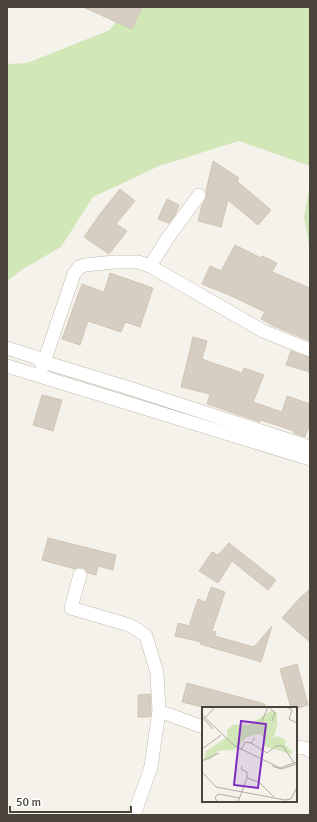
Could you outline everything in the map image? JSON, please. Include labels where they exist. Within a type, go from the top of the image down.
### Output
[{"type":"street","points":[[150,266],[167,239],[199,196]]},
{"type":"street","points":[[39,376],[74,274],[80,267],[85,265],[138,262],[150,266],[263,331],[310,350]]},
{"type":"street","points":[[7,348],[36,356],[44,362],[310,447]]},
{"type":"street","points":[[7,366],[310,459]]},
{"type":"street","points":[[80,575],[71,608],[129,625],[146,636],[157,673],[159,711],[150,767],[134,815]]},
{"type":"street","points":[[159,711],[202,727]]},
{"type":"street","points":[[297,747],[305,748],[310,751]]},
{"type":"green space","points":[[127,7],[310,7],[310,166],[239,141],[159,166],[93,197],[61,247],[23,269],[7,281],[7,64],[27,63],[110,30]]},
{"type":"green space","points":[[310,185],[310,251],[304,217]]},
{"type":"building","points":[[83,7],[142,7],[132,29]]},
{"type":"building","points":[[213,161],[239,178],[237,181],[271,210],[258,225],[228,200],[221,227],[198,221],[202,205],[207,196],[206,191]]},
{"type":"building","points":[[120,189],[135,201],[116,224],[127,231],[109,254],[84,237]]},
{"type":"building","points":[[167,199],[179,205],[175,215],[169,223],[158,219]]},
{"type":"building","points":[[235,245],[261,258],[262,256],[277,263],[272,272],[310,288],[310,341],[261,319],[265,312],[202,284],[210,266],[221,271]]},
{"type":"building","points":[[110,273],[153,288],[140,327],[125,322],[121,332],[88,321],[80,345],[62,339],[82,284],[104,292]]},
{"type":"building","points":[[193,337],[207,341],[202,359],[242,373],[244,368],[264,375],[253,402],[282,412],[287,396],[310,404],[310,423],[305,437],[294,433],[294,431],[261,420],[260,422],[207,404],[210,394],[181,387]]},
{"type":"building","points":[[291,351],[310,358],[310,372],[286,365]]},
{"type":"building","points":[[42,395],[62,400],[53,431],[33,425]]},
{"type":"building","points":[[48,538],[116,555],[113,570],[98,566],[96,575],[88,573],[82,567],[75,569],[42,560]]},
{"type":"building","points":[[229,543],[276,580],[268,590],[232,561],[218,583],[199,571],[212,552],[218,555]]},
{"type":"building","points":[[211,587],[225,592],[212,631],[216,632],[215,636],[254,647],[272,626],[261,662],[200,644],[201,642],[175,636],[178,623],[189,626],[198,599],[206,602]]},
{"type":"building","points":[[310,589],[310,642],[282,618]]},
{"type":"building","points":[[297,664],[308,705],[299,708],[291,707],[280,669]]},
{"type":"building","points":[[187,683],[265,704],[265,707],[203,707],[182,702]]},
{"type":"building","points":[[150,694],[150,717],[138,717],[138,695]]}]
